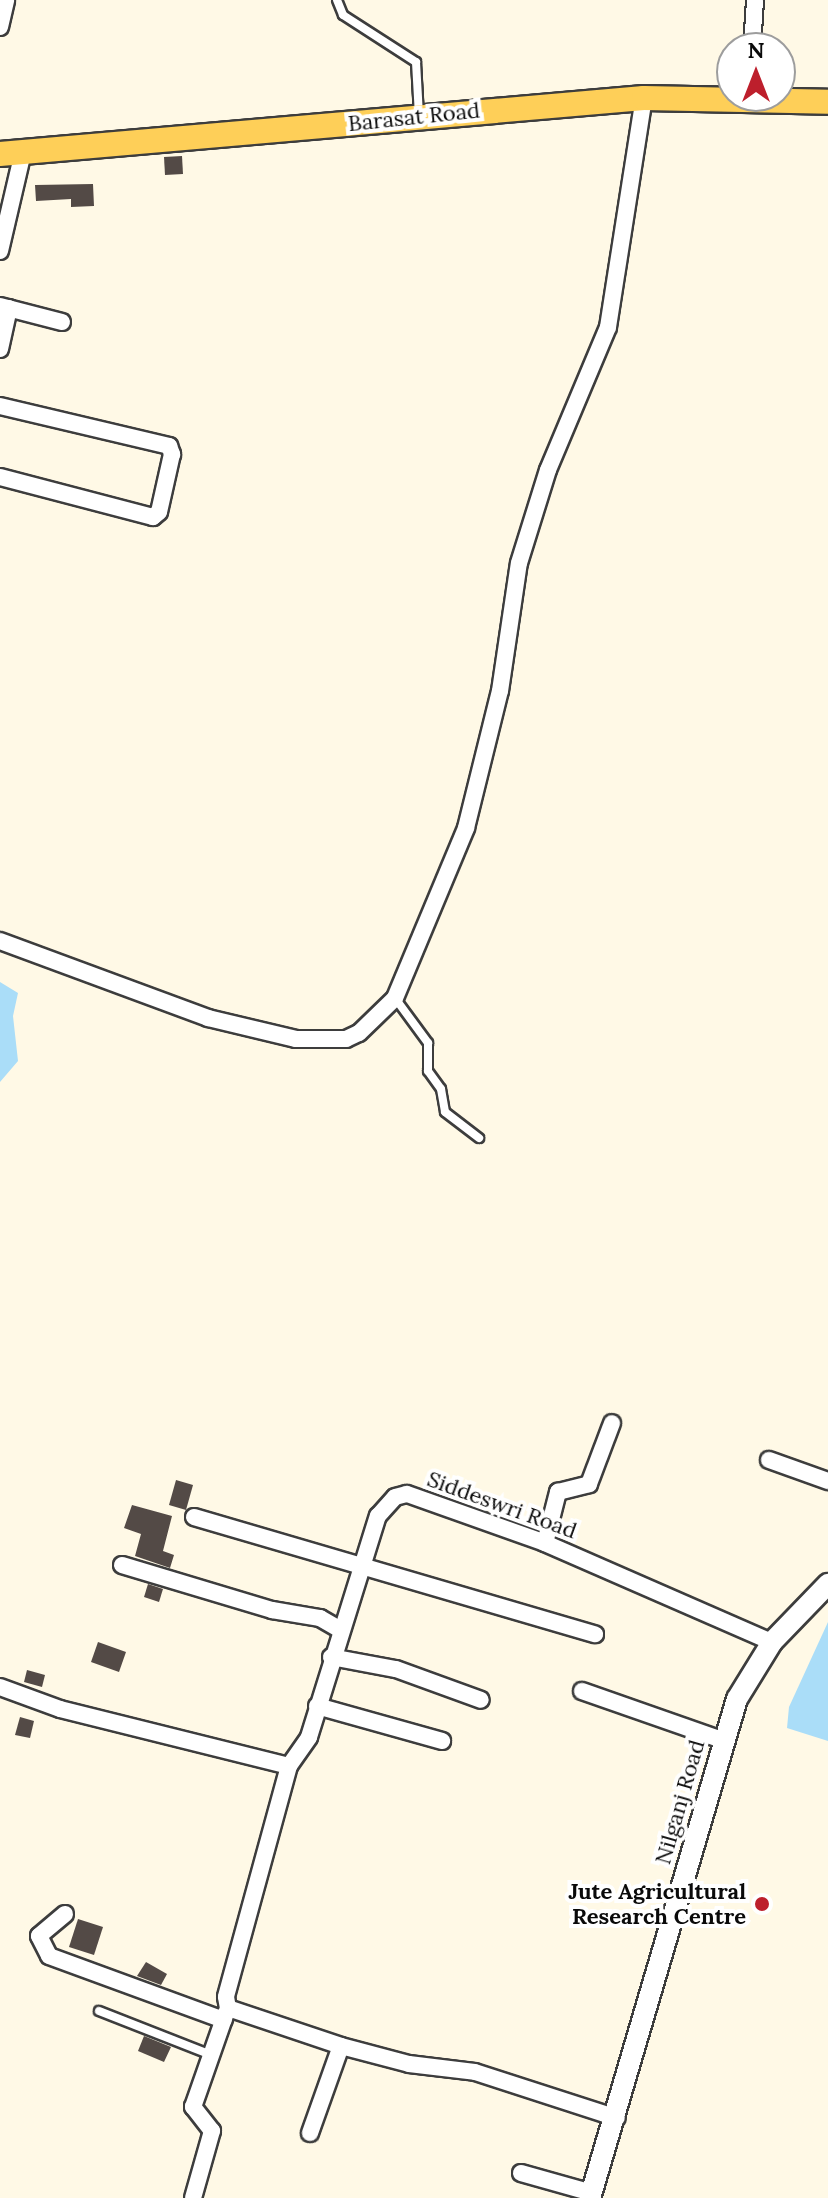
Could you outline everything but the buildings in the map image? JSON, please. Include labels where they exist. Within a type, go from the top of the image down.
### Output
[{"type":"main road","name":"Barasat Road","points":[[12,153],[644,98],[716,97]]},
{"type":"main road","name":"Barasat Road","points":[[796,100],[828,102]]},
{"type":"street","points":[[0,27],[6,0]]},
{"type":"street","points":[[753,32],[755,0]]},
{"type":"street","points":[[0,941],[208,1018],[296,1039],[346,1039],[359,1033],[395,998],[468,820],[500,691],[519,563],[548,470],[608,327],[644,98]]},
{"type":"street","points":[[0,251],[12,153]]},
{"type":"street","points":[[0,349],[4,307],[62,322]]},
{"type":"street","points":[[0,406],[169,446],[172,454],[159,512],[153,517],[0,477]]},
{"type":"street","points":[[545,1543],[558,1492],[589,1484],[612,1423]]},
{"type":"street","points":[[769,1460],[828,1481]]},
{"type":"street","name":"Siddeswri Road","points":[[193,2198],[212,2131],[193,2107],[226,2014],[226,1997],[289,1766],[304,1746],[339,1629],[378,1516],[395,1497],[407,1494],[545,1543],[772,1642]]},
{"type":"street","points":[[194,1517],[595,1634]]},
{"type":"street","points":[[122,1565],[272,1610],[320,1618],[339,1629]]},
{"type":"street","name":"Nilganj Road","points":[[591,2196],[617,2118],[722,1740],[754,1665],[828,1584]]},
{"type":"street","points":[[331,1657],[396,1669],[481,1700]]},
{"type":"street","points":[[0,1687],[60,1709],[289,1766]]},
{"type":"street","points":[[582,1691],[722,1740]]},
{"type":"street","points":[[317,1706],[442,1741]]},
{"type":"street","points":[[65,1914],[39,1936],[49,1956],[226,2014],[409,2064],[475,2072],[617,2118]]},
{"type":"street","points":[[310,2133],[341,2046]]},
{"type":"street","points":[[521,2173],[591,2196]]},
{"type":"lane","points":[[337,0],[343,15],[416,62],[419,117]]},
{"type":"lane","points":[[395,998],[428,1043],[428,1071],[441,1089],[445,1112],[479,1138]]},
{"type":"lane","points":[[99,2011],[211,2055]]},
{"type":"water","points":[[0,982],[18,993],[13,1016],[18,1061],[0,1082]]},
{"type":"water","points":[[828,1622],[828,1741],[787,1728],[789,1707]]},
{"type":"place","name":"Jute Agricultural Research Centre","points":[[762,1904]]}]
